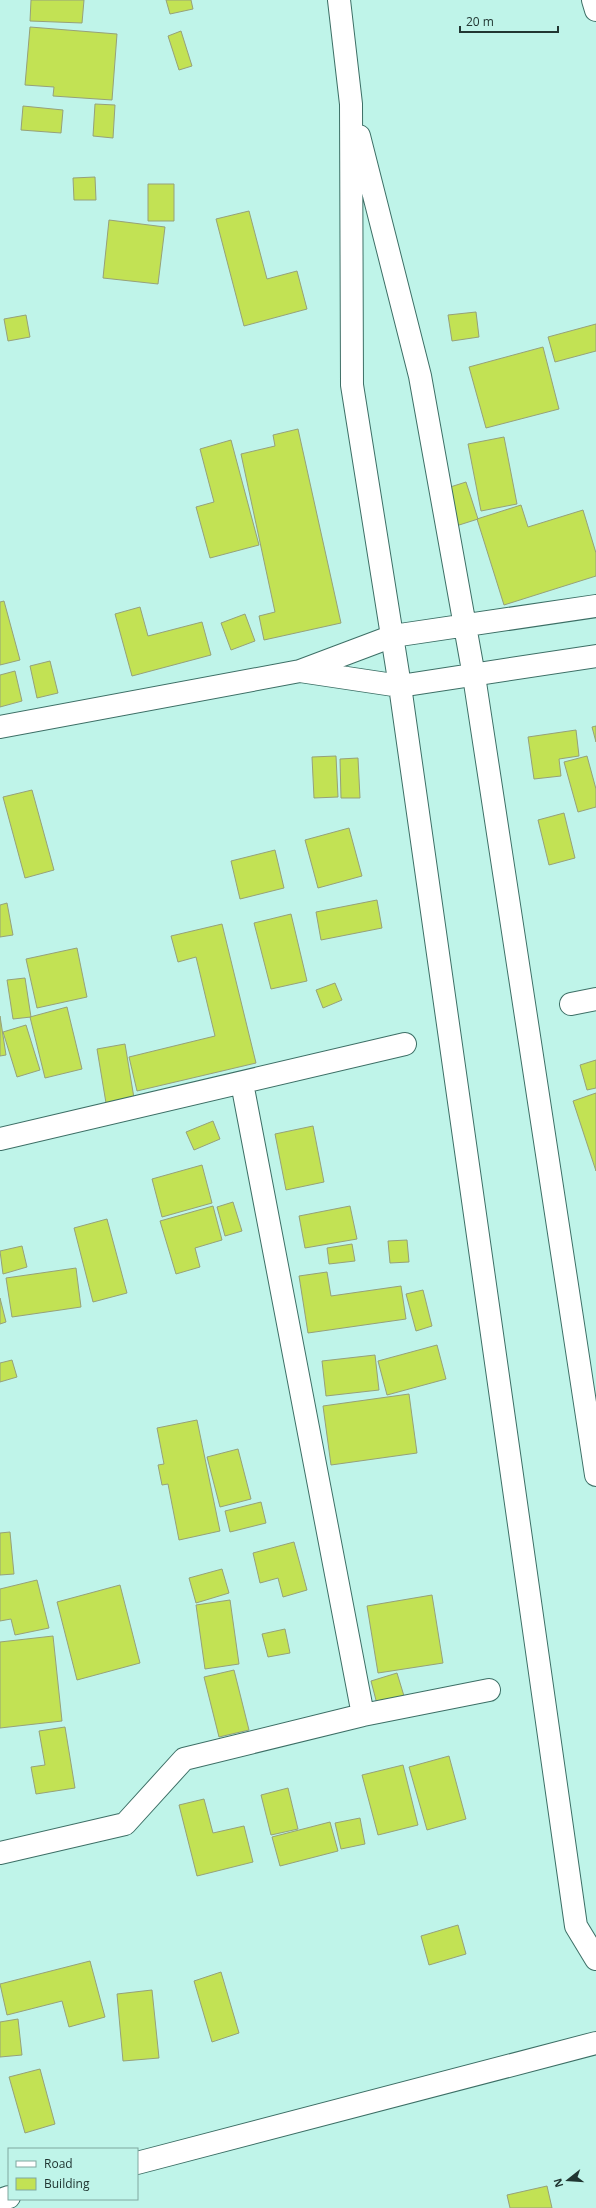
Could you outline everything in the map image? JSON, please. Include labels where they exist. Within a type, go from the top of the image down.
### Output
[{"type":"street","points":[[339,0],[351,104],[352,385],[393,636],[576,1926],[596,1959]]},
{"type":"street","points":[[593,0],[596,10]]},
{"type":"street","points":[[351,104],[420,376],[466,626],[596,1475]]},
{"type":"street","points":[[0,727],[300,671],[393,636],[596,606]]},
{"type":"street","points":[[300,671],[400,686],[474,676],[596,656]]},
{"type":"street","points":[[571,1004],[596,998]]},
{"type":"street","points":[[0,1139],[405,1044]]},
{"type":"street","points":[[242,1083],[363,1715]]},
{"type":"street","points":[[0,1853],[125,1824],[184,1760],[363,1715],[489,1690]]},
{"type":"street","points":[[138,2163],[596,2042]]},
{"type":"building","points":[[31,0],[84,0],[82,23],[30,21]]},
{"type":"building","points":[[166,0],[191,0],[193,9],[170,14]]},
{"type":"building","points":[[30,27],[117,34],[112,100],[53,96],[54,87],[25,85]]},
{"type":"building","points":[[181,31],[192,66],[179,70],[168,36]]},
{"type":"building","points":[[95,104],[115,105],[113,138],[93,136]]},
{"type":"building","points":[[23,106],[63,110],[61,133],[21,130]]},
{"type":"building","points":[[95,177],[96,200],[74,200],[73,178]]},
{"type":"building","points":[[148,184],[174,184],[174,221],[148,221]]},
{"type":"building","points":[[249,211],[267,279],[297,271],[307,309],[244,326],[216,219]]},
{"type":"building","points":[[109,220],[165,227],[158,284],[103,278]]},
{"type":"building","points":[[476,312],[479,337],[452,341],[448,315]]},
{"type":"building","points":[[26,315],[30,337],[8,341],[4,319]]},
{"type":"building","points":[[596,324],[596,351],[555,362],[548,337]]},
{"type":"building","points":[[543,347],[559,409],[486,428],[469,367]]},
{"type":"building","points":[[298,429],[341,623],[264,640],[259,616],[275,612],[241,454],[275,446],[273,435]]},
{"type":"building","points":[[504,437],[517,504],[481,511],[468,444]]},
{"type":"building","points":[[231,440],[259,545],[210,558],[196,507],[214,502],[200,449]]},
{"type":"building","points":[[466,482],[478,519],[456,526],[444,489]]},
{"type":"building","points":[[521,505],[528,527],[583,510],[596,553],[596,576],[504,605],[477,519]]},
{"type":"building","points":[[4,601],[20,660],[0,665],[0,602]]},
{"type":"building","points":[[140,607],[148,636],[202,622],[211,655],[132,676],[115,614]]},
{"type":"building","points":[[245,614],[255,641],[231,650],[221,623]]},
{"type":"building","points":[[50,661],[58,693],[37,698],[30,666]]},
{"type":"building","points":[[15,671],[22,701],[0,707],[0,675]]},
{"type":"building","points":[[596,726],[596,742],[592,727]]},
{"type":"building","points":[[576,730],[579,756],[559,759],[561,776],[534,779],[528,737]]},
{"type":"building","points":[[336,756],[338,797],[314,798],[312,757]]},
{"type":"building","points":[[587,756],[596,789],[596,807],[578,812],[564,762]]},
{"type":"building","points":[[358,758],[360,798],[341,798],[340,759]]},
{"type":"building","points":[[32,790],[54,870],[25,878],[3,797]]},
{"type":"building","points":[[564,813],[575,858],[549,865],[538,820]]},
{"type":"building","points":[[349,828],[362,876],[318,888],[305,840]]},
{"type":"building","points":[[275,850],[284,888],[240,899],[231,861]]},
{"type":"building","points":[[377,900],[382,928],[321,940],[316,912]]},
{"type":"building","points":[[7,903],[13,935],[0,937],[0,905]]},
{"type":"building","points":[[291,914],[307,981],[271,989],[254,923]]},
{"type":"building","points":[[222,924],[256,1063],[137,1091],[129,1057],[215,1036],[196,957],[178,962],[171,936]]},
{"type":"building","points":[[77,948],[87,997],[37,1008],[26,959]]},
{"type":"building","points":[[25,978],[31,1017],[13,1019],[7,980]]},
{"type":"building","points":[[335,983],[342,1000],[323,1008],[316,990]]},
{"type":"building","points":[[67,1007],[82,1069],[45,1078],[30,1017]]},
{"type":"building","points":[[0,1016],[6,1055],[0,1056]]},
{"type":"building","points":[[26,1025],[40,1070],[17,1077],[3,1032]]},
{"type":"building","points":[[125,1044],[134,1098],[106,1103],[97,1049]]},
{"type":"building","points":[[596,1060],[596,1088],[587,1090],[580,1065]]},
{"type":"building","points":[[596,1093],[596,1171],[573,1101]]},
{"type":"building","points":[[213,1121],[220,1139],[194,1150],[186,1132]]},
{"type":"building","points":[[313,1126],[324,1182],[286,1190],[275,1134]]},
{"type":"building","points":[[202,1165],[212,1203],[162,1217],[152,1179]]},
{"type":"building","points":[[233,1202],[242,1231],[225,1236],[217,1207]]},
{"type":"building","points":[[213,1206],[222,1240],[195,1248],[200,1267],[176,1274],[160,1221]]},
{"type":"building","points":[[350,1206],[357,1239],[305,1248],[299,1216]]},
{"type":"building","points":[[107,1219],[127,1293],[93,1302],[74,1228]]},
{"type":"building","points":[[407,1240],[409,1262],[390,1263],[388,1241]]},
{"type":"building","points":[[352,1244],[355,1261],[329,1264],[327,1248]]},
{"type":"building","points":[[22,1246],[27,1267],[3,1274],[0,1251]]},
{"type":"building","points":[[76,1268],[81,1307],[12,1317],[6,1278]]},
{"type":"building","points":[[327,1272],[331,1296],[401,1286],[406,1319],[308,1333],[299,1276]]},
{"type":"building","points":[[423,1290],[432,1326],[416,1331],[406,1294]]},
{"type":"building","points":[[0,1298],[6,1322],[0,1324]]},
{"type":"building","points":[[437,1345],[446,1379],[387,1395],[378,1361]]},
{"type":"building","points":[[375,1355],[379,1390],[326,1396],[322,1361]]},
{"type":"building","points":[[12,1360],[17,1377],[0,1382],[0,1363]]},
{"type":"building","points":[[409,1394],[417,1453],[331,1465],[323,1406]]},
{"type":"building","points":[[197,1420],[220,1531],[179,1540],[168,1484],[162,1485],[158,1465],[164,1464],[157,1428]]},
{"type":"building","points":[[238,1449],[251,1499],[220,1507],[207,1457]]},
{"type":"building","points":[[261,1502],[266,1523],[230,1532],[225,1511]]},
{"type":"building","points":[[10,1532],[14,1574],[0,1575],[0,1533]]},
{"type":"building","points":[[294,1542],[307,1590],[283,1597],[278,1578],[260,1583],[253,1553]]},
{"type":"building","points":[[222,1569],[229,1593],[196,1603],[189,1578]]},
{"type":"building","points":[[37,1580],[49,1628],[15,1635],[11,1619],[0,1621],[0,1589]]},
{"type":"building","points":[[120,1585],[140,1663],[77,1680],[57,1602]]},
{"type":"building","points":[[432,1595],[443,1663],[378,1673],[367,1606]]},
{"type":"building","points":[[230,1600],[239,1664],[205,1669],[196,1605]]},
{"type":"building","points":[[285,1629],[290,1653],[268,1657],[262,1634]]},
{"type":"building","points":[[53,1636],[62,1721],[0,1728],[0,1642]]},
{"type":"building","points":[[234,1670],[249,1730],[219,1737],[204,1677]]},
{"type":"building","points":[[397,1673],[404,1696],[377,1704],[371,1681]]},
{"type":"building","points":[[65,1727],[75,1788],[36,1794],[31,1767],[45,1765],[39,1731]]},
{"type":"building","points":[[449,1756],[466,1819],[427,1830],[409,1767]]},
{"type":"building","points":[[403,1765],[418,1825],[378,1835],[362,1775]]},
{"type":"building","points":[[288,1788],[298,1829],[271,1835],[261,1795]]},
{"type":"building","points":[[204,1799],[213,1833],[244,1826],[253,1862],[197,1876],[179,1805]]},
{"type":"building","points":[[360,1818],[365,1844],[341,1849],[335,1823]]},
{"type":"building","points":[[330,1822],[338,1851],[280,1866],[272,1837]]},
{"type":"building","points":[[458,1925],[466,1954],[429,1965],[421,1936]]},
{"type":"building","points":[[90,1961],[105,2017],[69,2027],[62,2001],[7,2015],[0,1984]]},
{"type":"building","points":[[221,1972],[239,2033],[212,2042],[194,1981]]},
{"type":"building","points":[[152,1990],[159,2058],[123,2061],[117,1994]]},
{"type":"building","points":[[18,2019],[22,2055],[0,2057],[0,2022]]},
{"type":"building","points":[[40,2069],[55,2124],[25,2133],[9,2077]]},
{"type":"building","points":[[547,2186],[552,2208],[510,2208],[507,2195]]}]
